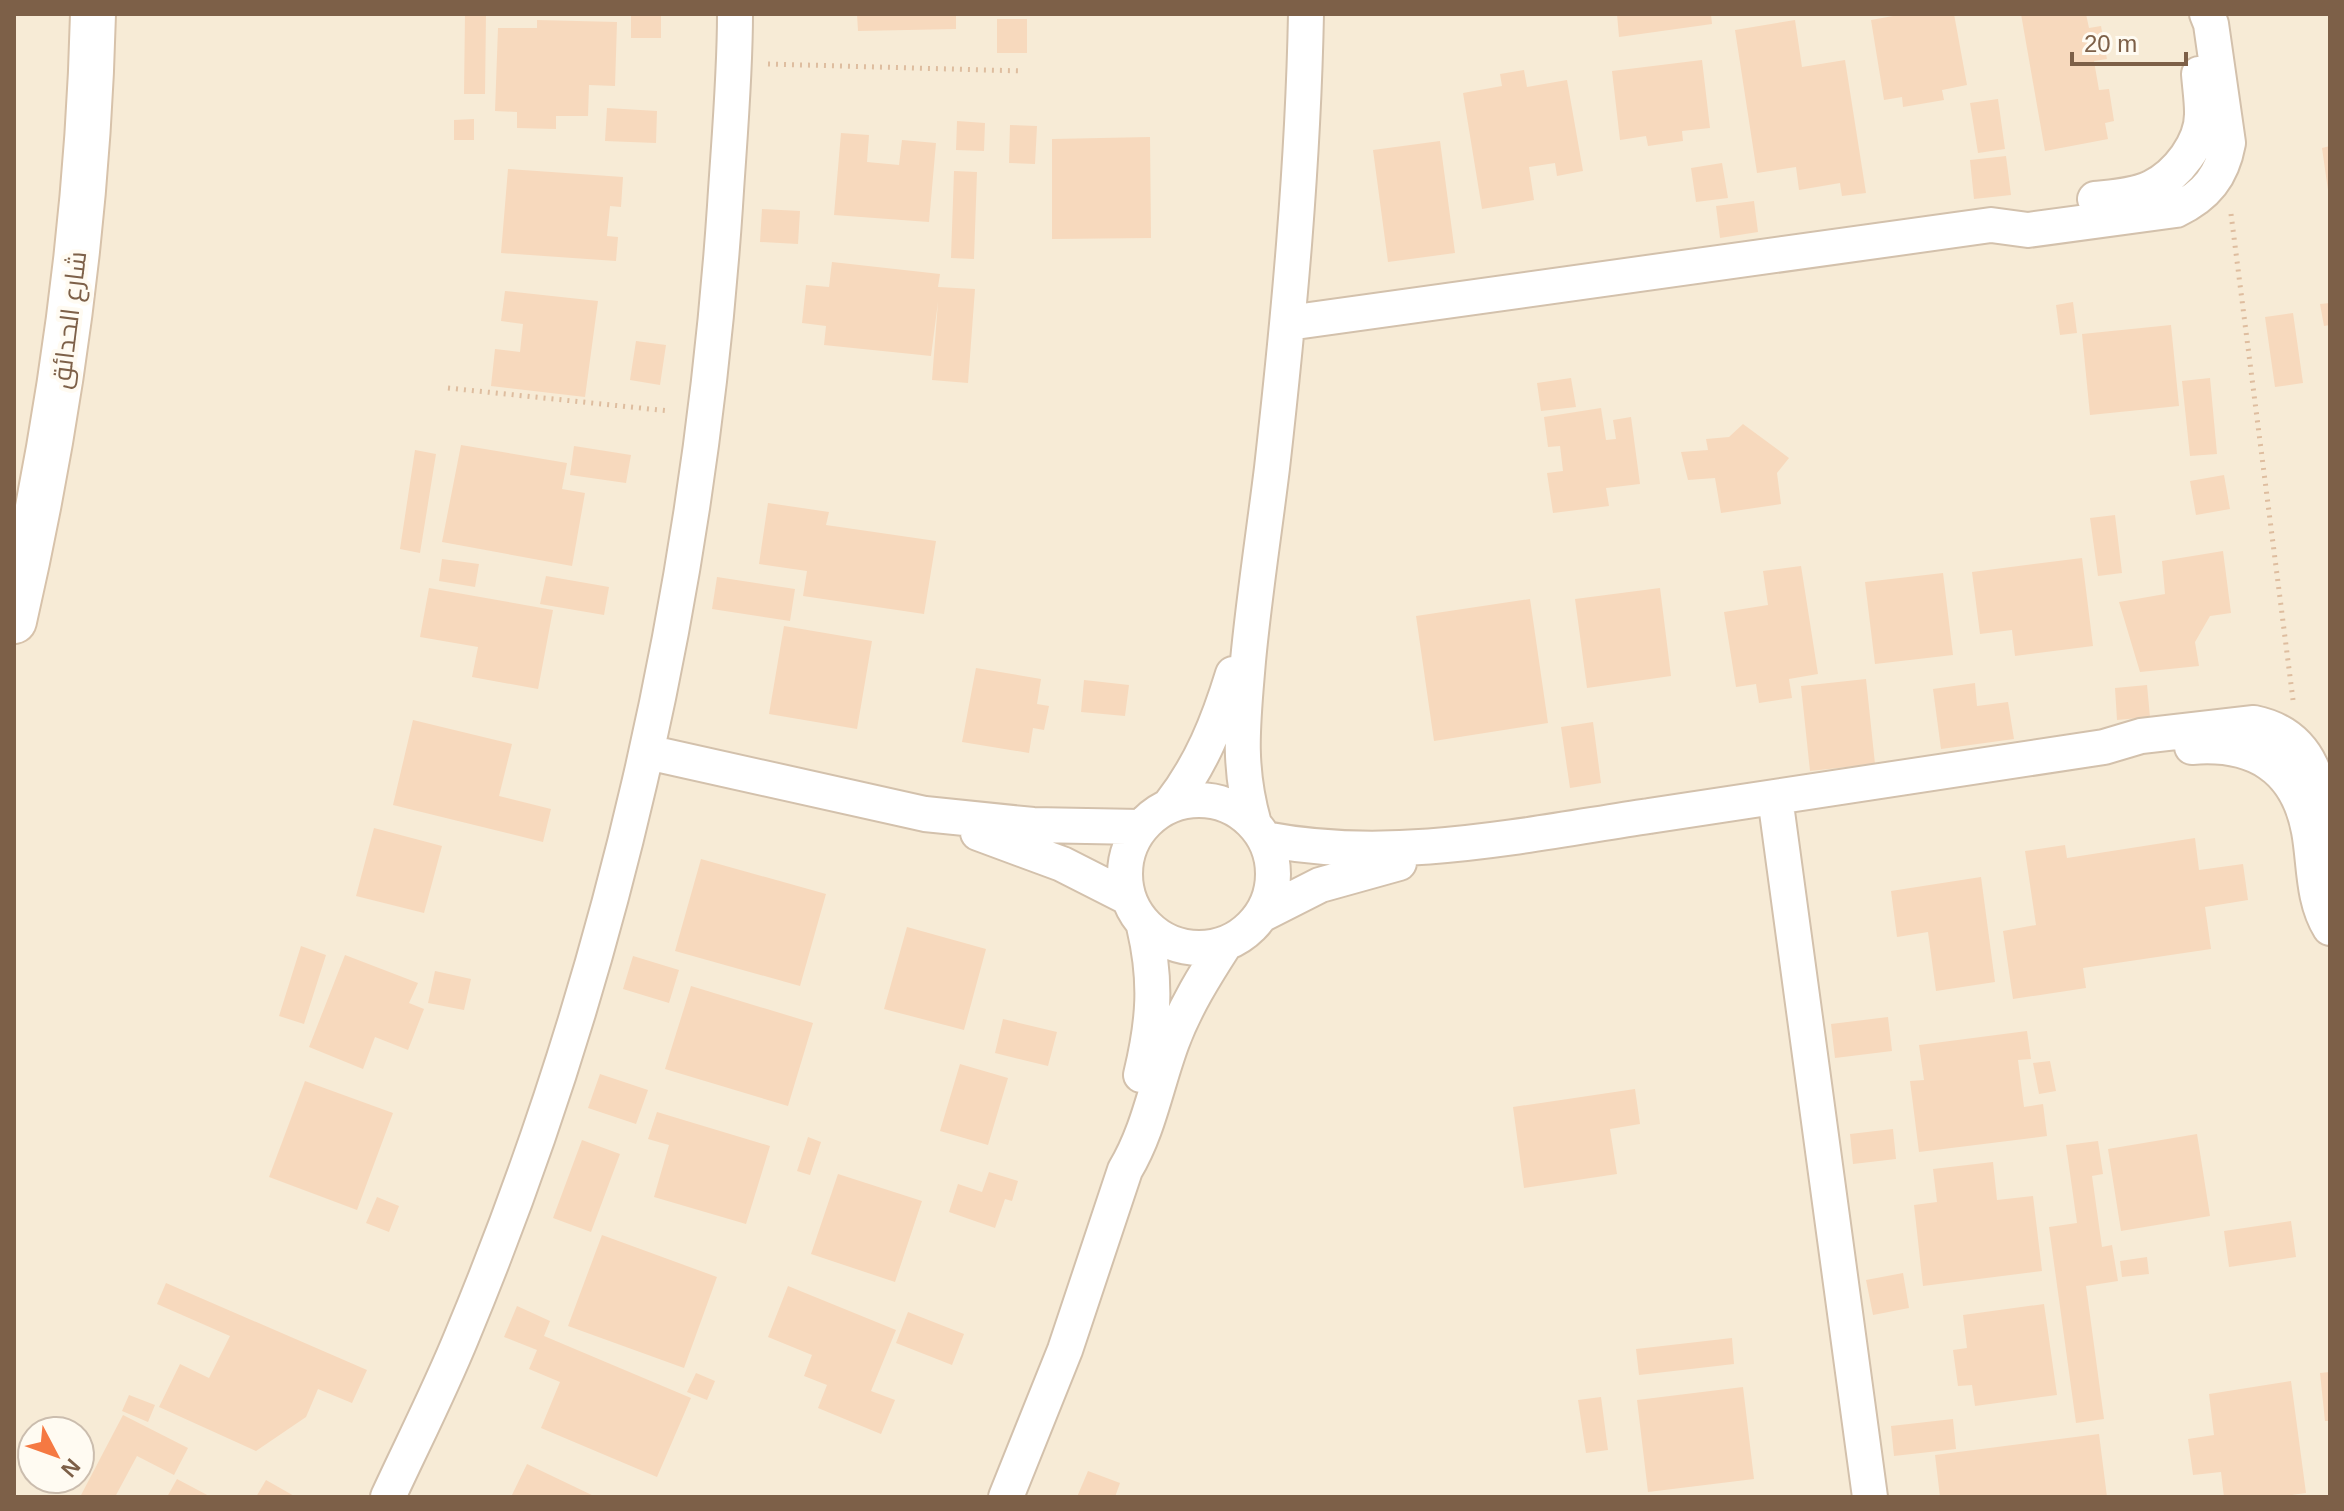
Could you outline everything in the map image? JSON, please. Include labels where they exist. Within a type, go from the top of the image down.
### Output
[{"type":"street","name":"شارع الحدائق","points":[[14,621],[39,509],[67,348],[82,217],[93,14]]},
{"type":"street","points":[[388,1497],[462,1337],[517,1194],[571,1034],[647,752],[678,601],[705,415],[721,274],[735,63],[735,14]]},
{"type":"street","points":[[925,814],[1062,864],[1136,911],[1157,937],[1189,949],[1225,944],[1238,938],[1261,915],[1269,901],[1273,870],[1243,777],[1241,753],[1253,605],[1288,323],[1304,114],[1306,14]]},
{"type":"street","points":[[1288,323],[1991,225],[2031,208],[2133,194],[2151,188],[2180,165],[2199,133],[2203,115],[2194,14]]},
{"type":"street","points":[[1991,225],[2028,230],[2176,210],[2193,202],[2207,190],[2225,160],[2228,143],[2207,14]]},
{"type":"street","points":[[1006,1497],[1065,1350],[1125,1170],[1128,1135],[1154,1011],[1154,982],[1136,911],[1124,879],[1126,861],[1140,827],[1170,805],[1197,766],[1213,734],[1253,605]]},
{"type":"street","points":[[1170,805],[1187,800],[1224,804],[1240,812],[1259,832],[1294,845],[1354,850],[1480,841],[2104,747],[2141,736],[2254,723],[2270,727],[2298,745],[2307,756],[2316,781],[2330,867]]},
{"type":"street","points":[[2104,747],[2142,751],[2220,744],[2236,747],[2265,760],[2289,784],[2305,814],[2320,906],[2330,928]]},
{"type":"street","points":[[647,752],[925,814],[1045,826],[1140,827]]},
{"type":"street","points":[[1775,797],[1870,1497]]},
{"type":"street","points":[[1261,915],[1320,885],[1480,841]]},
{"type":"street","points":[[1125,1170],[1148,1120],[1182,1017],[1225,944]]},
{"type":"path","points":[[735,63],[1023,71]]},
{"type":"path","points":[[2225,160],[2298,745]]},
{"type":"path","points":[[448,388],[705,415]]},
{"type":"shaded area","points":[[14,14],[2330,14],[2330,1497],[14,1497]]},
{"type":"building","points":[[465,14],[486,14],[485,94],[464,94]]},
{"type":"building","points":[[631,14],[661,14],[661,38],[631,38]]},
{"type":"building","points":[[857,14],[956,14],[956,29],[858,31]]},
{"type":"building","points":[[1617,14],[1711,14],[1712,24],[1619,37]]},
{"type":"building","points":[[1904,14],[1954,14],[1967,85],[1942,90],[1944,100],[1903,107],[1902,97],[1884,100],[1871,20]]},
{"type":"building","points":[[2021,14],[2086,14],[2089,28],[2101,26],[2107,59],[2094,61],[2099,90],[2109,89],[2114,121],[2105,123],[2108,139],[2045,151]]},
{"type":"building","points":[[997,19],[1027,19],[1027,53],[997,53]]},
{"type":"building","points":[[537,20],[617,22],[615,86],[589,85],[588,116],[556,116],[556,129],[517,128],[517,112],[495,111],[498,28],[537,28]]},
{"type":"building","points":[[1795,20],[1802,67],[1845,60],[1866,193],[1842,196],[1840,183],[1799,190],[1796,167],[1757,173],[1735,30]]},
{"type":"building","points":[[1702,60],[1710,128],[1682,131],[1683,141],[1648,146],[1646,136],[1620,140],[1612,71]]},
{"type":"building","points":[[1524,70],[1527,87],[1567,80],[1583,171],[1557,176],[1555,163],[1529,167],[1534,200],[1482,209],[1463,93],[1502,86],[1500,74]]},
{"type":"building","points":[[1998,99],[2005,149],[1978,153],[1970,103]]},
{"type":"building","points":[[607,108],[657,111],[656,143],[605,141]]},
{"type":"building","points":[[474,119],[474,140],[454,140],[454,120]]},
{"type":"building","points":[[957,121],[985,123],[984,151],[956,150]]},
{"type":"building","points":[[1010,125],[1037,126],[1035,164],[1009,163]]},
{"type":"building","points":[[841,133],[869,135],[867,162],[899,165],[902,140],[936,143],[929,222],[834,215]]},
{"type":"building","points":[[1150,137],[1151,238],[1052,239],[1052,139]]},
{"type":"building","points":[[1440,141],[1455,253],[1388,262],[1373,150]]},
{"type":"building","points":[[2330,146],[2330,190],[2328,190],[2322,148]]},
{"type":"building","points":[[2006,156],[2011,195],[1974,199],[1970,160]]},
{"type":"building","points":[[1722,163],[1728,198],[1696,202],[1691,168]]},
{"type":"building","points":[[508,169],[623,177],[621,207],[610,206],[607,236],[618,237],[616,261],[501,253]]},
{"type":"building","points":[[954,171],[977,172],[974,259],[951,258]]},
{"type":"building","points":[[1754,201],[1758,232],[1720,238],[1716,206]]},
{"type":"building","points":[[762,209],[800,211],[798,244],[760,242]]},
{"type":"building","points":[[832,262],[940,274],[938,287],[975,289],[968,383],[932,380],[938,302],[931,356],[824,345],[826,326],[802,323],[806,285],[829,287]]},
{"type":"building","points":[[505,291],[598,301],[585,397],[491,386],[495,349],[520,352],[523,324],[501,321]]},
{"type":"building","points":[[2073,302],[2077,333],[2060,335],[2056,305]]},
{"type":"building","points":[[2330,303],[2330,325],[2324,326],[2320,304]]},
{"type":"building","points":[[2293,313],[2303,383],[2275,387],[2265,317]]},
{"type":"building","points":[[2171,325],[2179,406],[2090,415],[2082,334]]},
{"type":"building","points":[[636,341],[666,345],[660,385],[630,380]]},
{"type":"building","points":[[1571,378],[1576,407],[1541,411],[1537,383]]},
{"type":"building","points":[[2210,378],[2217,454],[2190,456],[2182,381]]},
{"type":"building","points":[[1601,408],[1606,440],[1616,439],[1613,420],[1631,417],[1640,484],[1606,488],[1609,506],[1553,513],[1547,473],[1563,471],[1560,446],[1548,447],[1544,417]]},
{"type":"building","points":[[1743,424],[1789,458],[1777,473],[1781,504],[1721,513],[1715,478],[1688,480],[1681,452],[1708,450],[1706,439],[1729,437]]},
{"type":"building","points":[[461,445],[567,463],[562,489],[585,493],[572,566],[442,542]]},
{"type":"building","points":[[574,446],[631,455],[626,483],[570,475]]},
{"type":"building","points":[[415,450],[436,454],[420,553],[400,549]]},
{"type":"building","points":[[2224,475],[2230,509],[2196,515],[2190,481]]},
{"type":"building","points":[[768,503],[829,512],[826,525],[936,541],[924,614],[803,596],[807,571],[759,564]]},
{"type":"building","points":[[2115,515],[2122,573],[2098,576],[2090,518]]},
{"type":"building","points":[[2223,551],[2231,613],[2210,616],[2195,642],[2199,666],[2140,672],[2119,602],[2165,594],[2162,561]]},
{"type":"building","points":[[2082,558],[2093,646],[2015,656],[2012,630],[1980,634],[1972,572]]},
{"type":"building","points":[[442,559],[479,564],[475,587],[439,581]]},
{"type":"building","points":[[1801,566],[1818,674],[1789,679],[1792,698],[1759,703],[1756,684],[1736,687],[1724,612],[1768,605],[1763,571]]},
{"type":"building","points":[[1943,573],[1953,655],[1875,664],[1865,582]]},
{"type":"building","points":[[546,576],[609,587],[604,615],[540,604]]},
{"type":"building","points":[[717,577],[795,589],[790,621],[712,609]]},
{"type":"building","points":[[429,588],[553,610],[538,689],[472,677],[478,647],[420,637]]},
{"type":"building","points":[[1660,588],[1671,676],[1587,688],[1575,599]]},
{"type":"building","points":[[1530,599],[1548,723],[1434,741],[1416,616]]},
{"type":"building","points":[[784,626],[872,641],[857,729],[769,714]]},
{"type":"building","points":[[976,668],[1041,679],[1037,704],[1049,706],[1044,730],[1033,728],[1029,753],[962,742]]},
{"type":"building","points":[[1866,679],[1875,764],[1810,771],[1801,686]]},
{"type":"building","points":[[1084,680],[1129,685],[1125,716],[1081,712]]},
{"type":"building","points":[[1975,683],[1977,706],[2008,702],[2014,739],[1941,749],[1933,689]]},
{"type":"building","points":[[2147,685],[2150,717],[2117,720],[2115,688]]},
{"type":"building","points":[[413,720],[512,744],[499,796],[551,809],[543,842],[393,805]]},
{"type":"building","points":[[1593,722],[1601,783],[1570,788],[1561,727]]},
{"type":"building","points":[[374,828],[442,846],[424,913],[356,896]]},
{"type":"building","points":[[2195,838],[2199,870],[2243,864],[2248,900],[2205,907],[2211,949],[2083,968],[2086,988],[2013,999],[2003,931],[2036,925],[2025,851],[2065,845],[2067,858]]},
{"type":"building","points":[[701,859],[826,894],[800,986],[675,951]]},
{"type":"building","points":[[1981,877],[1995,982],[1936,991],[1928,932],[1897,937],[1891,891]]},
{"type":"building","points":[[907,927],[986,949],[964,1030],[884,1009]]},
{"type":"building","points":[[301,946],[326,955],[304,1024],[279,1016]]},
{"type":"building","points":[[345,955],[418,983],[409,1003],[424,1009],[408,1050],[375,1037],[363,1069],[309,1047]]},
{"type":"building","points":[[633,956],[679,970],[669,1003],[623,989]]},
{"type":"building","points":[[435,971],[471,979],[464,1010],[428,1003]]},
{"type":"building","points":[[691,986],[813,1023],[788,1106],[665,1069]]},
{"type":"building","points":[[1888,1017],[1892,1051],[1835,1058],[1831,1024]]},
{"type":"building","points":[[1003,1019],[1057,1032],[1048,1066],[995,1053]]},
{"type":"building","points":[[2027,1031],[2031,1059],[2018,1060],[2024,1107],[2043,1104],[2047,1136],[1919,1152],[1910,1081],[1924,1080],[1919,1045]]},
{"type":"building","points":[[2050,1061],[2056,1091],[2039,1094],[2033,1063]]},
{"type":"building","points":[[960,1064],[1008,1078],[988,1145],[940,1131]]},
{"type":"building","points":[[600,1074],[648,1090],[636,1124],[588,1108]]},
{"type":"building","points":[[305,1081],[393,1113],[357,1210],[269,1177]]},
{"type":"building","points":[[1635,1089],[1640,1124],[1610,1129],[1617,1174],[1524,1188],[1513,1107]]},
{"type":"building","points":[[657,1112],[770,1146],[746,1224],[654,1197],[669,1145],[648,1139]]},
{"type":"building","points":[[1893,1129],[1896,1159],[1853,1164],[1850,1134]]},
{"type":"building","points":[[2197,1134],[2210,1216],[2121,1231],[2108,1149]]},
{"type":"building","points":[[808,1137],[821,1142],[810,1175],[797,1171]]},
{"type":"building","points":[[582,1140],[620,1154],[591,1232],[553,1218]]},
{"type":"building","points":[[2098,1141],[2103,1174],[2092,1176],[2102,1247],[2112,1245],[2118,1281],[2086,1286],[2104,1419],[2076,1423],[2049,1227],[2077,1223],[2066,1145]]},
{"type":"building","points":[[1993,1162],[1997,1200],[2033,1196],[2042,1271],[1923,1286],[1914,1205],[1937,1202],[1933,1169]]},
{"type":"building","points":[[989,1172],[1018,1181],[1012,1201],[1005,1199],[995,1228],[949,1212],[958,1184],[982,1192]]},
{"type":"building","points":[[838,1174],[922,1201],[895,1282],[811,1254]]},
{"type":"building","points":[[377,1197],[399,1206],[389,1232],[366,1223]]},
{"type":"building","points":[[2291,1221],[2296,1257],[2229,1267],[2224,1231]]},
{"type":"building","points":[[602,1235],[717,1277],[684,1368],[568,1326]]},
{"type":"building","points":[[2147,1257],[2149,1274],[2122,1277],[2120,1261]]},
{"type":"building","points":[[1903,1273],[1909,1308],[1873,1315],[1866,1280]]},
{"type":"building","points":[[166,1283],[367,1370],[352,1403],[318,1389],[306,1417],[256,1451],[159,1407],[180,1364],[209,1378],[230,1336],[157,1304]]},
{"type":"building","points":[[788,1286],[896,1330],[871,1391],[895,1400],[881,1434],[818,1408],[827,1385],[804,1376],[812,1355],[768,1337]]},
{"type":"building","points":[[2044,1304],[2057,1395],[1975,1406],[1972,1385],[1958,1386],[1953,1350],[1967,1348],[1963,1315]]},
{"type":"building","points":[[517,1306],[550,1321],[544,1336],[691,1398],[657,1477],[541,1428],[560,1382],[529,1369],[537,1350],[504,1337]]},
{"type":"building","points":[[908,1312],[964,1334],[952,1365],[896,1343]]},
{"type":"building","points":[[1732,1338],[1734,1364],[1639,1375],[1636,1349]]},
{"type":"building","points":[[2330,1372],[2330,1421],[2325,1421],[2320,1373]]},
{"type":"building","points":[[696,1373],[715,1381],[707,1400],[687,1392]]},
{"type":"building","points":[[2291,1381],[2306,1493],[2278,1497],[2224,1497],[2221,1472],[2193,1475],[2188,1439],[2214,1435],[2209,1394]]},
{"type":"building","points":[[1743,1387],[1754,1479],[1648,1492],[1637,1400]]},
{"type":"building","points":[[129,1395],[155,1405],[148,1422],[122,1411]]},
{"type":"building","points":[[1601,1397],[1608,1450],[1586,1453],[1578,1400]]},
{"type":"building","points":[[123,1415],[188,1448],[174,1475],[137,1456],[115,1497],[80,1497],[96,1495],[96,1466]]},
{"type":"building","points":[[1953,1419],[1956,1449],[1894,1456],[1891,1426]]},
{"type":"building","points":[[2099,1434],[2107,1497],[1940,1497],[1935,1455]]},
{"type":"building","points":[[527,1464],[596,1497],[511,1497]]},
{"type":"building","points":[[1088,1471],[1120,1483],[1115,1497],[1077,1497]]},
{"type":"building","points":[[177,1479],[211,1497],[167,1497]]},
{"type":"building","points":[[266,1480],[296,1497],[256,1497]]}]
